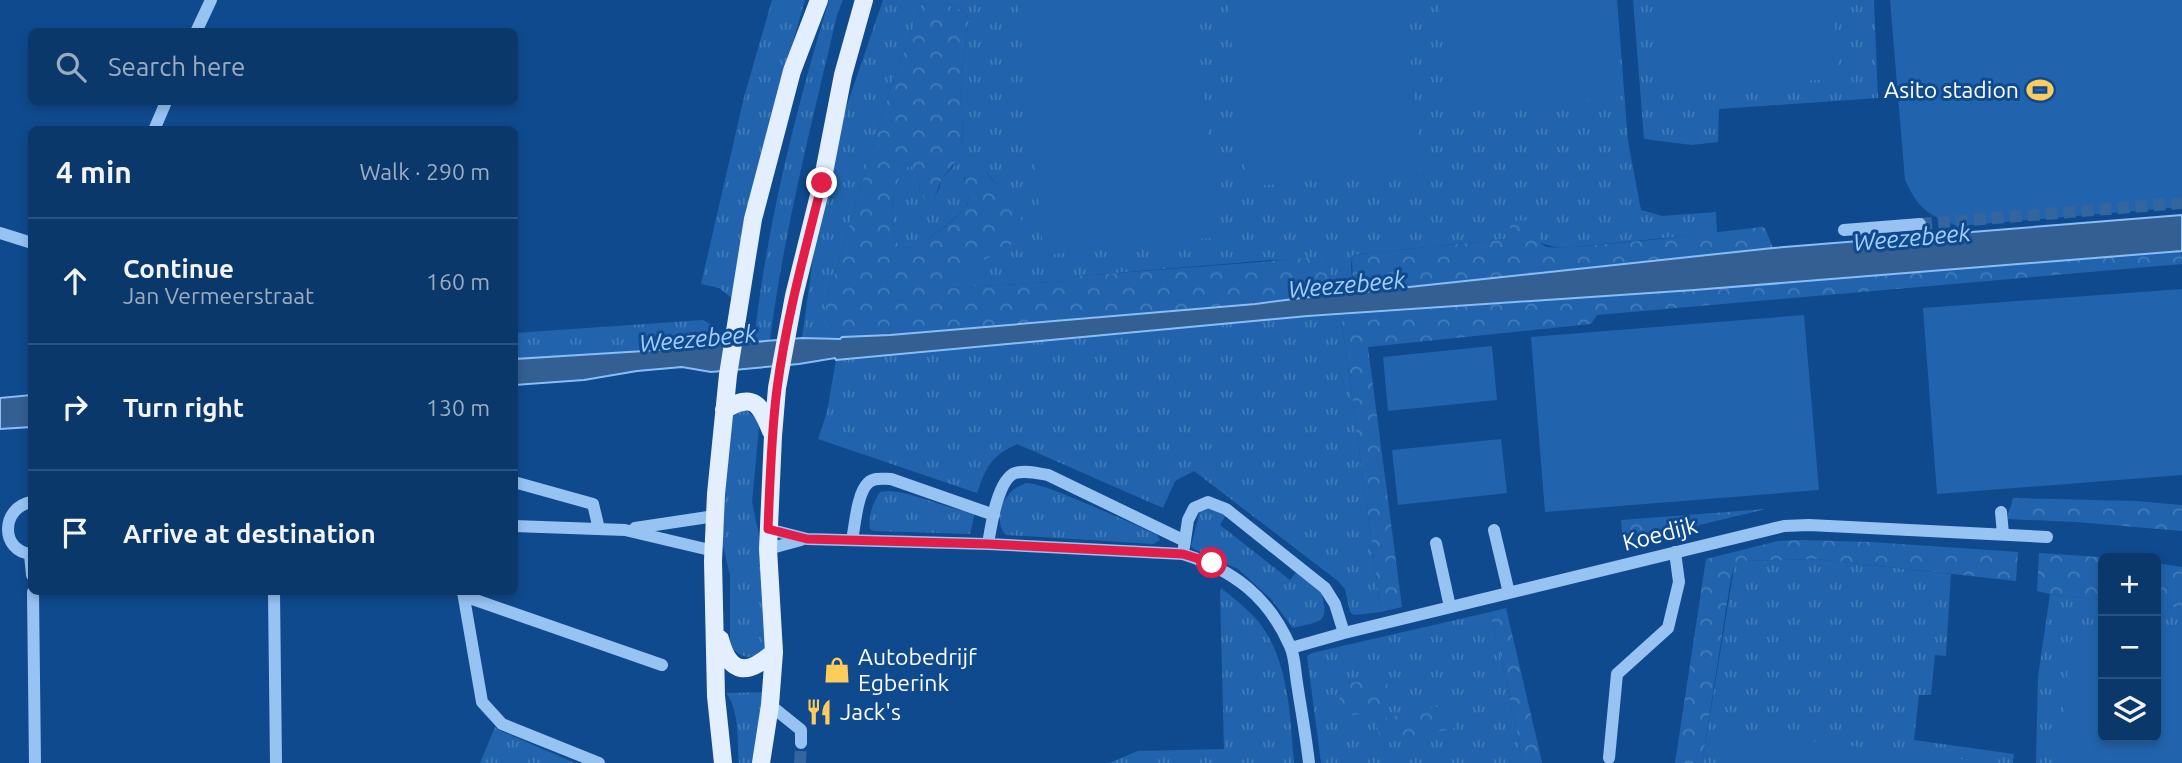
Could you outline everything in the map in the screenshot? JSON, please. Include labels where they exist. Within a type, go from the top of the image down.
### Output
[{"type":"main road","points":[[723,763],[716,696],[713,619],[715,516],[728,375],[752,219],[792,71],[819,0]]},
{"type":"main road","points":[[761,763],[770,705],[774,652],[768,529],[780,371],[843,75],[864,0]]},
{"type":"main road","points":[[724,410],[741,401],[757,403],[773,436]]},
{"type":"main road","points":[[713,619],[724,653],[734,665],[754,667],[774,652]]},
{"type":"street","points":[[198,28],[211,0]]},
{"type":"street","points":[[156,126],[165,105]]},
{"type":"street","points":[[1844,230],[1920,224]]},
{"type":"street","points":[[0,233],[28,242]]},
{"type":"street","points":[[988,544],[1003,482],[1013,474],[1028,471],[1048,475],[1184,547],[1243,583],[1265,606],[1291,648],[1309,763]]},
{"type":"street","points":[[852,540],[857,508],[866,484],[876,479],[891,480],[994,515]]},
{"type":"street","points":[[518,483],[593,504],[599,529]]},
{"type":"street","points":[[28,502],[11,509],[1,528],[11,547],[20,553],[28,554]]},
{"type":"street","points":[[1184,547],[1188,520],[1195,508],[1208,502],[1226,509],[1325,588],[1335,604],[1344,632]]},
{"type":"street","points":[[2001,512],[2003,534]]},
{"type":"street","points":[[518,526],[625,530],[715,516]]},
{"type":"street","name":"Koedijk","points":[[1291,648],[1344,632],[1784,526],[2047,537]]},
{"type":"street","points":[[768,529],[807,539]]},
{"type":"street","points":[[625,530],[714,551]]},
{"type":"street","points":[[1494,530],[1509,593]]},
{"type":"street","points":[[768,548],[807,539],[1184,547]]},
{"type":"street","points":[[1436,543],[1450,607]]},
{"type":"street","points":[[1609,758],[1617,674],[1668,628],[1679,582],[1675,552]]},
{"type":"street","points":[[33,595],[35,763]]},
{"type":"street","points":[[274,595],[276,763]]},
{"type":"street","points":[[463,595],[482,702],[502,724],[599,763]]},
{"type":"street","points":[[466,595],[662,665]]},
{"type":"street","points":[[770,705],[801,730],[801,743]]},
{"type":"green space","points":[[772,0],[805,0],[775,105],[733,299],[719,288],[701,284],[744,97]]},
{"type":"green space","points":[[829,0],[843,0],[837,15],[799,177],[770,340],[754,341],[774,211]]},
{"type":"green space","points":[[883,0],[923,0],[890,90],[826,303],[826,318],[840,339],[802,338],[817,230],[846,108]]},
{"type":"green space","points":[[923,0],[949,0],[948,6],[965,13],[969,19],[961,78],[963,148],[959,158],[942,178],[931,206],[921,192],[916,170],[910,165],[902,170],[892,208],[898,245],[913,247],[944,227],[966,208],[968,194],[965,170],[976,165],[985,170],[1001,192],[1013,191],[1022,223],[1013,228],[1010,248],[970,266],[948,288],[1067,281],[1079,276],[1322,257],[1327,258],[1333,294],[840,339],[826,318],[826,303],[890,90]]},
{"type":"green space","points":[[949,0],[1617,0],[1628,141],[1641,210],[1662,216],[1716,212],[1717,233],[1562,248],[1540,242],[1510,221],[1510,236],[1507,239],[1352,256],[1353,293],[1333,294],[1327,259],[1272,260],[1079,276],[1067,281],[950,288],[947,287],[970,266],[1013,239],[1005,202],[985,170],[964,177],[968,194],[967,205],[934,234],[910,248],[898,246],[895,236],[892,208],[902,170],[910,165],[916,170],[920,190],[929,206],[942,178],[953,167],[963,148],[961,78],[969,19],[960,9],[947,6]]},
{"type":"green space","points":[[1017,0],[1194,0],[1219,237],[1044,255]]},
{"type":"green space","points":[[1227,0],[1404,0],[1422,169],[1247,187]]},
{"type":"green space","points":[[1439,0],[1615,0],[1623,96],[1448,112]]},
{"type":"green space","points":[[1633,0],[1874,0],[1878,98],[1719,109],[1718,142],[1692,145],[1644,139]]},
{"type":"green space","points":[[1657,0],[1833,0],[1839,78],[1665,93]]},
{"type":"green space","name":"Asito stadion","points":[[1890,0],[2182,0],[2182,207],[1957,226],[1925,210],[1905,180]]},
{"type":"green space","points":[[1539,220],[1540,243],[1547,247],[1660,239],[1761,227],[1765,228],[1773,248],[1353,293],[1352,256],[1507,239],[1510,236],[1510,221]]},
{"type":"green space","points":[[2182,251],[2182,264],[1597,315],[1591,324],[1368,347],[1402,607],[1381,612],[1341,315]]},
{"type":"green space","points":[[2182,289],[2182,475],[1937,494],[1923,308]]},
{"type":"green space","points":[[1341,315],[1381,612],[1354,615],[1350,612],[1345,589],[1338,581],[1194,471],[1175,481],[1163,508],[1017,444],[995,458],[977,493],[818,439],[827,412],[836,360],[1216,323]]},
{"type":"green space","points":[[1804,315],[1819,490],[1545,512],[1531,337]]},
{"type":"green space","points":[[703,320],[710,324],[715,345],[518,359],[518,333]]},
{"type":"green space","points":[[1492,346],[1497,400],[1388,411],[1383,357]]},
{"type":"green space","points":[[746,410],[758,420],[759,427],[752,502],[760,540],[767,644],[759,654],[749,657],[739,654],[730,645],[730,575],[719,529],[732,412]]},
{"type":"green space","points":[[1501,439],[1507,493],[1398,505],[1392,450]]},
{"type":"green space","points":[[1026,483],[1054,490],[1099,509],[1157,535],[1160,540],[1153,544],[1006,535],[1000,519],[1002,507],[1013,490]]},
{"type":"green space","points":[[889,491],[975,512],[970,534],[870,529],[870,515],[875,500],[880,492]]},
{"type":"green space","points":[[2013,498],[2182,505],[2182,531],[2007,519]]},
{"type":"green space","points":[[1205,508],[1227,513],[1220,525],[1290,580],[1299,569],[1326,593],[1322,595],[1323,617],[1293,628],[1271,599],[1238,569],[1194,549],[1191,546],[1200,511]]},
{"type":"green space","points":[[1766,509],[1624,543],[1623,543],[1621,520]]},
{"type":"green space","points":[[1778,541],[2018,552],[2016,581],[1816,559],[1742,561],[1734,568],[1731,578],[1702,763],[1675,763],[1706,559]]},
{"type":"green space","points":[[2039,553],[2098,557],[2098,599],[2037,591]]},
{"type":"green space","points":[[1816,559],[1951,574],[1946,656],[1935,655],[1931,695],[1919,695],[1914,740],[2014,754],[2013,763],[1702,763],[1734,568],[1742,561]]},
{"type":"green space","points":[[2161,564],[2182,567],[2182,608],[2161,606]]},
{"type":"green space","points":[[1221,588],[1258,621],[1276,653],[1286,689],[1294,763],[1109,763],[1138,751],[1224,749]]},
{"type":"green space","points":[[2050,594],[2098,599],[2098,742],[2161,742],[2161,606],[2182,608],[2182,763],[2036,763],[2038,677]]},
{"type":"green space","points":[[1506,608],[1542,763],[1523,763],[1490,612]]},
{"type":"green space","points":[[1490,612],[1523,763],[1321,763],[1307,656]]},
{"type":"green space","points":[[2071,640],[2098,643],[2098,742],[2161,742],[2161,650],[2182,652],[2182,763],[2058,763]]},
{"type":"green space","points":[[1386,674],[1390,705],[1343,718],[1337,687]]},
{"type":"green space","points":[[764,692],[755,763],[739,763],[736,717],[726,693]]},
{"type":"green space","points":[[1450,704],[1455,728],[1381,744],[1376,720]]},
{"type":"green space","points":[[495,727],[501,731],[575,763],[480,763]]},
{"type":"green space","points":[[1720,730],[1992,763],[1716,763]]},
{"type":"water","name":"Weezebeek","points":[[2182,215],[2182,251],[1694,290],[1308,316],[835,358],[711,372],[682,367],[584,380],[518,385],[518,359],[802,338],[840,339],[1255,304],[1773,248]]},
{"type":"water","points":[[28,395],[28,427],[0,429],[0,398]]},
{"type":"tunnel","points":[[1920,224],[2182,203]]},
{"type":"tunnel","points":[[800,763],[801,743]]},
{"type":"place","name":"Asito stadion","points":[[2040,90]]},
{"type":"place","name":"Autobedrijf Egberink","points":[[837,670]]},
{"type":"place","name":"Jack's","points":[[819,712]]},
{"type":"route","points":[[822,183],[794,296],[777,388],[768,529],[807,539],[988,544],[1183,554],[1212,563]]}]
